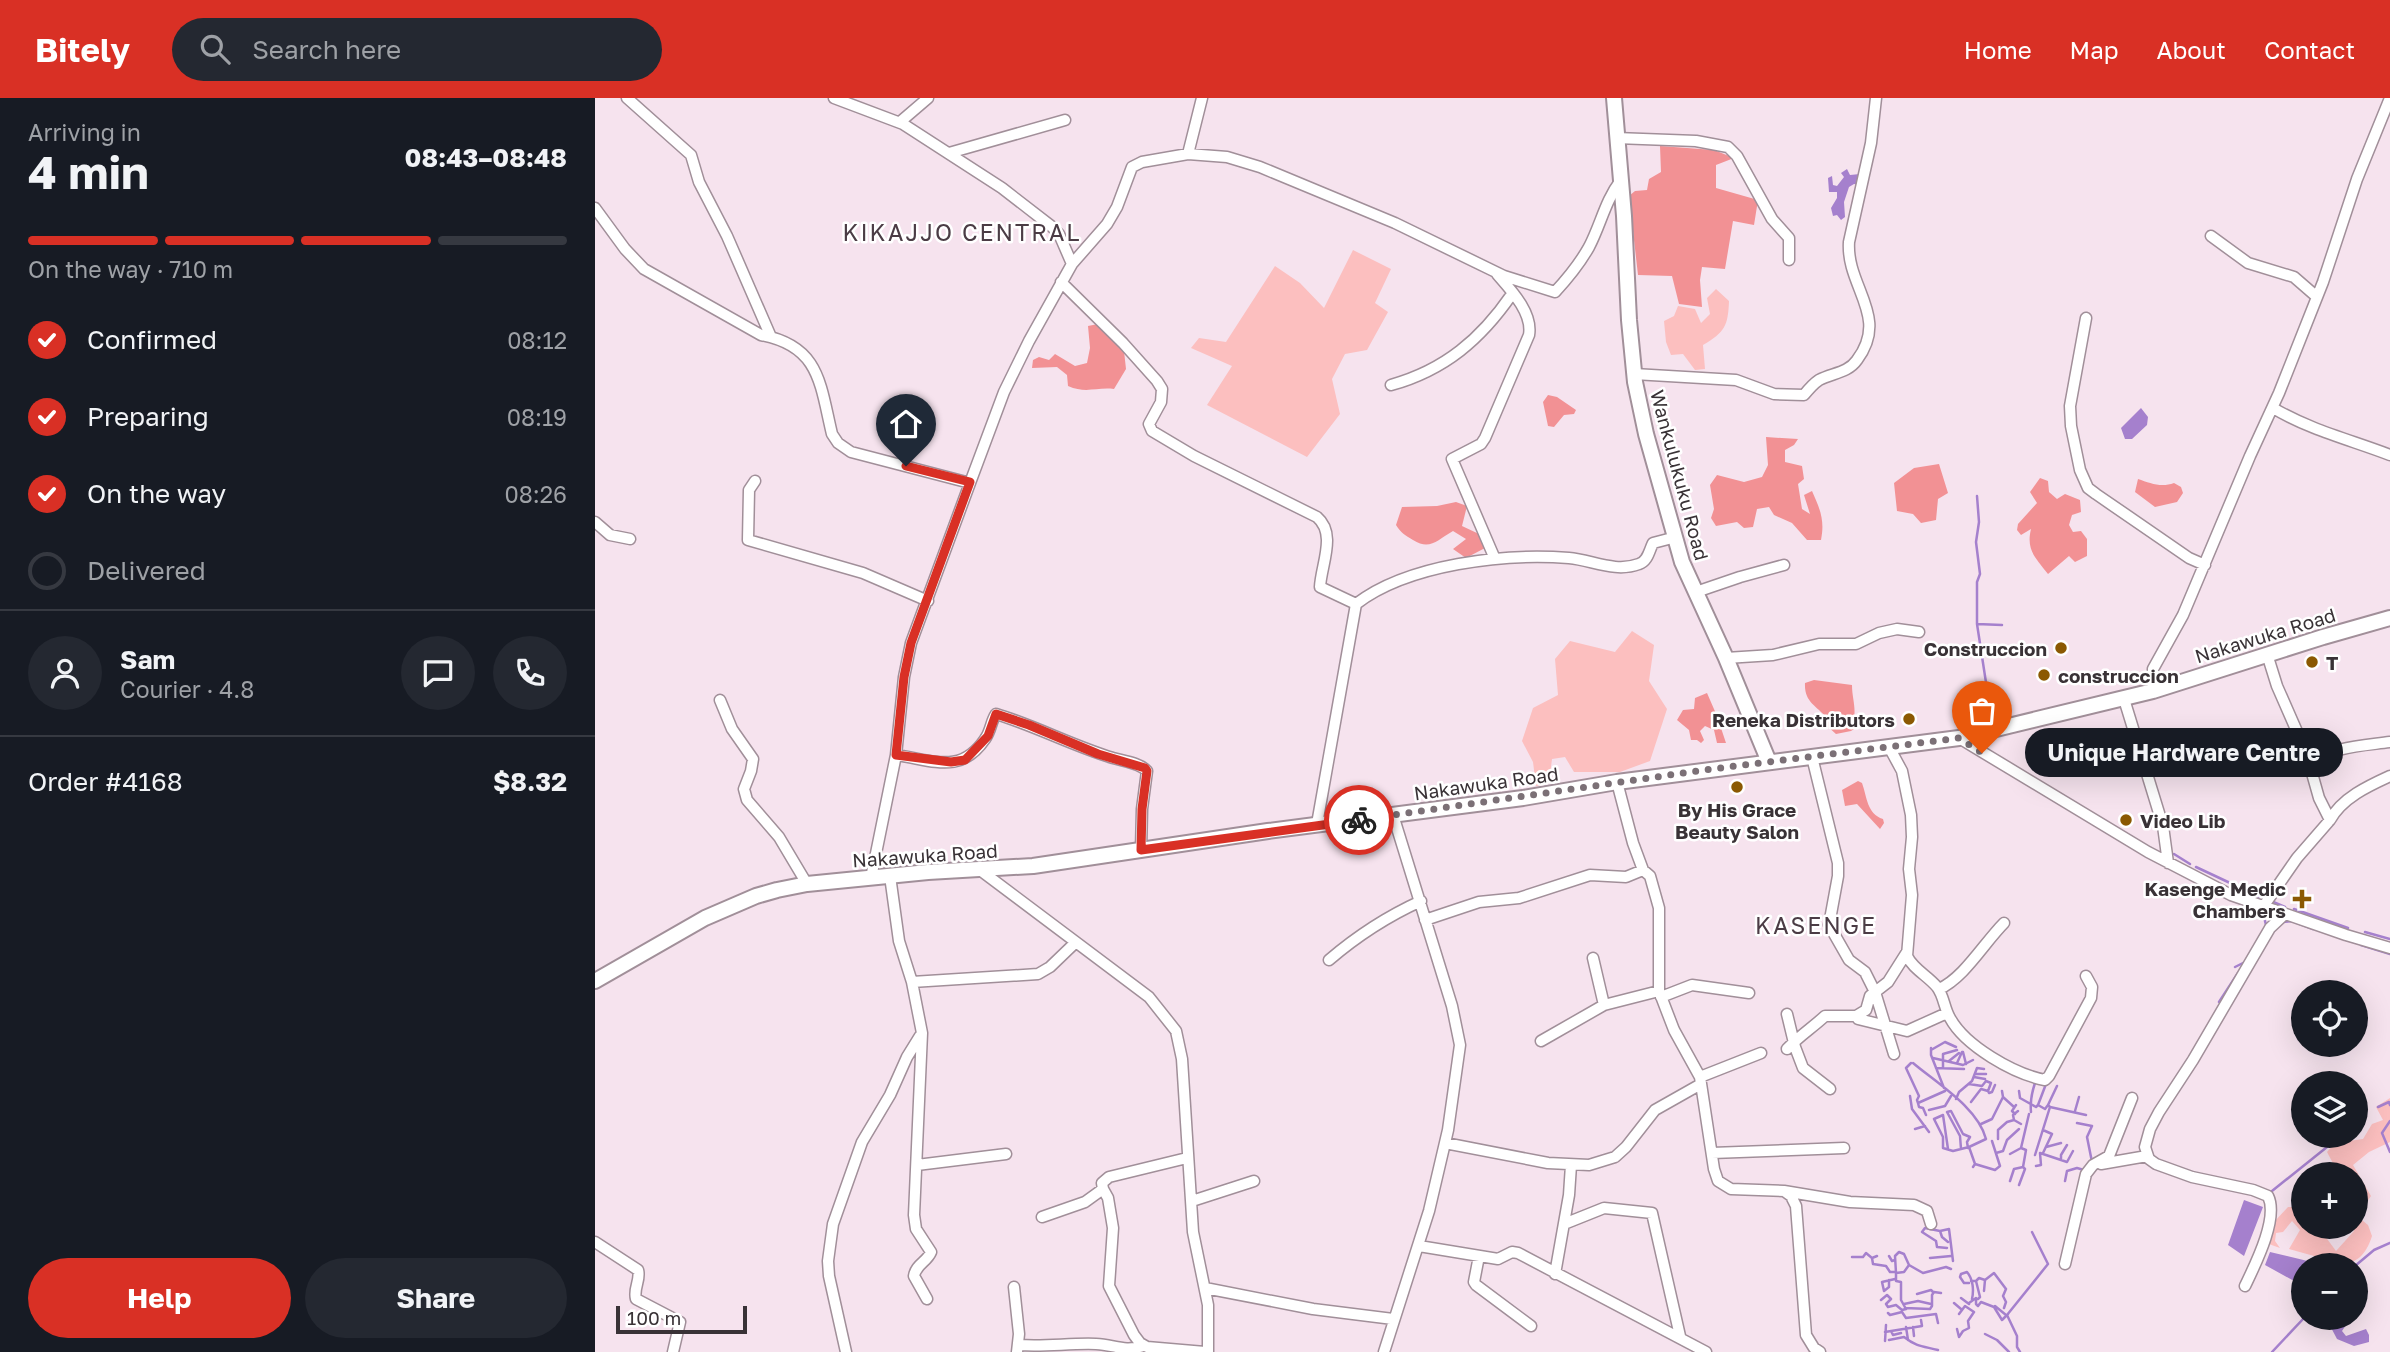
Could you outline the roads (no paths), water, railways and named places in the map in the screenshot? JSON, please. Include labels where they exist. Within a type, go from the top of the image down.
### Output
[{"type":"main road","name":"Wankulukuku Road","points":[[1614,98],[1635,374],[1646,434],[1682,562],[1769,762]]},
{"type":"main road","name":"Nakawuka Road","points":[[595,981],[632,958],[728,907],[777,890],[871,877],[1033,866],[1617,782],[1959,738],[2153,691],[2390,618]]},
{"type":"street","points":[[627,98],[691,155],[699,181],[727,236],[771,337]]},
{"type":"street","points":[[834,98],[900,122],[1002,188],[1059,234],[1072,264]]},
{"type":"street","points":[[900,122],[928,98]]},
{"type":"street","points":[[1188,154],[1202,98]]},
{"type":"street","points":[[1635,374],[1736,380],[1774,394],[1804,395],[1820,380],[1857,361],[1871,330],[1871,317],[1848,256],[1871,143],[1876,98]]},
{"type":"street","points":[[2153,691],[2154,669],[2183,615],[2273,408],[2317,297],[2357,179],[2390,98]]},
{"type":"street","points":[[949,153],[1065,120]]},
{"type":"street","points":[[1616,138],[1696,141],[1728,147],[1737,156],[1772,219],[1789,238],[1790,260]]},
{"type":"street","points":[[871,877],[896,755],[911,643],[970,482],[1004,392],[1072,264],[1107,225],[1132,167],[1142,162],[1188,154],[1227,157],[1259,167],[1401,226],[1494,271],[1555,292],[1589,247],[1606,204],[1621,180]]},
{"type":"street","points":[[595,208],[644,268],[761,335],[804,353],[812,363],[832,434],[838,443],[851,452],[867,457],[970,482]]},
{"type":"street","points":[[2211,236],[2248,263],[2294,277],[2317,297]]},
{"type":"street","points":[[1494,271],[1527,317],[1529,335],[1485,438],[1481,444],[1452,459],[1495,559]]},
{"type":"street","points":[[1061,282],[1157,381],[1162,390],[1161,402],[1149,424],[1152,431],[1194,456],[1317,517],[1324,523],[1327,541],[1320,587],[1356,604]]},
{"type":"street","points":[[1391,385],[1423,374],[1472,342],[1489,326],[1512,294]]},
{"type":"street","points":[[2086,318],[2070,406],[2071,426],[2085,482],[2096,494],[2189,558],[2205,565]]},
{"type":"street","points":[[2273,408],[2316,429],[2390,456]]},
{"type":"street","points":[[755,481],[749,490],[748,540],[863,573],[928,601]]},
{"type":"street","points":[[595,522],[610,535],[630,539]]},
{"type":"street","points":[[1317,824],[1356,604],[1397,580],[1495,559],[1567,558],[1604,566],[1636,565],[1645,561],[1653,543],[1675,537]]},
{"type":"street","points":[[1696,592],[1740,576],[1784,565]]},
{"type":"street","points":[[1726,658],[1773,655],[1819,644],[1856,644],[1879,633],[1897,629],[1919,632]]},
{"type":"street","points":[[2267,654],[2277,686],[2306,752],[2319,798],[2330,820]]},
{"type":"street","points":[[2124,699],[2163,826],[2168,863]]},
{"type":"street","points":[[720,700],[732,729],[753,759],[744,789],[747,800],[779,837],[807,884]]},
{"type":"street","points":[[896,755],[951,762],[965,760],[988,736],[996,714],[1098,754],[1145,768],[1147,771],[1142,809],[1141,850]]},
{"type":"street","points":[[1959,738],[2168,863],[2231,895],[2390,948]]},
{"type":"street","points":[[2309,766],[2321,756],[2339,748],[2390,742]]},
{"type":"street","points":[[1889,747],[1902,771],[1911,815],[1909,869],[1912,895],[1907,956],[1939,989],[1947,1013],[1956,1028],[1984,1052],[2045,1080],[2091,999],[2092,987],[2086,976]]},
{"type":"street","points":[[1812,757],[1838,863],[1829,925],[1849,960],[1865,972],[1875,992],[1894,1054]]},
{"type":"street","points":[[2270,928],[2267,908],[2297,858],[2336,810],[2361,789],[2390,776]]},
{"type":"street","points":[[1617,782],[1643,870],[1650,876],[1659,908],[1660,995],[1674,1030],[1701,1081],[1718,1181],[1731,1189],[1784,1191],[1850,1202],[1914,1205],[1927,1211],[1931,1224]]},
{"type":"street","points":[[1384,1352],[1419,1246],[1445,1143],[1460,1045],[1453,1006],[1393,815]]},
{"type":"street","points":[[980,870],[1149,997],[1176,1031],[1182,1059],[1193,1232],[1208,1306],[1206,1350],[1143,1346],[1131,1352],[1097,1344],[1018,1349],[1018,1311],[1014,1287]]},
{"type":"street","points":[[1425,920],[1479,902],[1520,898],[1590,875],[1626,877],[1643,870]]},
{"type":"street","points":[[890,876],[898,941],[912,982],[922,1032],[914,1215],[916,1229],[931,1252],[928,1259],[916,1268],[914,1276],[927,1299]]},
{"type":"street","points":[[1329,960],[1356,938],[1421,901]]},
{"type":"street","points":[[2245,1286],[2268,1226],[2272,1209],[2268,1196],[2253,1190],[2214,1183],[2156,1164],[2147,1156],[2146,1142],[2154,1121],[2270,928],[2285,914]]},
{"type":"street","points":[[1939,989],[1954,980],[2004,923]]},
{"type":"street","points":[[912,982],[1038,974],[1050,967],[1076,942]]},
{"type":"street","points":[[1787,1049],[1802,1032],[1814,1027],[1825,1016],[1856,1016],[1866,1010],[1870,996],[1888,982],[1907,951]]},
{"type":"street","points":[[1593,958],[1604,1005]]},
{"type":"street","points":[[1541,1041],[1604,1005],[1660,995],[1692,985],[1749,993]]},
{"type":"street","points":[[1858,1019],[1907,1031],[1947,1013]]},
{"type":"street","points":[[1787,1014],[1803,1068],[1830,1089]]},
{"type":"street","points":[[846,1352],[829,1276],[828,1261],[833,1224],[862,1142],[922,1032]]},
{"type":"street","points":[[1445,1143],[1583,1167],[1615,1157],[1655,1110],[1701,1081],[1761,1053]]},
{"type":"street","points":[[2065,1264],[2086,1174],[2093,1165],[2109,1156],[2132,1098]]},
{"type":"street","points":[[1712,1153],[1844,1148]]},
{"type":"street","points":[[917,1165],[1006,1154]]},
{"type":"street","points":[[2093,1165],[2147,1156]]},
{"type":"street","points":[[1143,1346],[1134,1335],[1109,1286],[1113,1228],[1108,1198],[1102,1183],[1121,1173],[1187,1158]]},
{"type":"street","points":[[1556,1274],[1571,1165]]},
{"type":"street","points":[[1192,1201],[1254,1181]]},
{"type":"street","points":[[1042,1217],[1085,1202],[1103,1189]]},
{"type":"street","points":[[1784,1191],[1791,1196],[1795,1206],[1803,1283],[1804,1325],[1815,1351]]},
{"type":"street","points":[[1564,1224],[1604,1208],[1652,1213],[1680,1336]]},
{"type":"street","points":[[595,1242],[638,1270],[636,1298],[680,1322],[673,1352]]},
{"type":"street","points":[[1419,1246],[1498,1259],[1512,1252],[1518,1253],[1706,1352]]},
{"type":"street","points":[[1479,1256],[1474,1282],[1476,1285],[1531,1326]]},
{"type":"street","points":[[1205,1288],[1313,1309],[1394,1319]]},
{"type":"waterway","points":[[1977,496],[1979,522],[1976,542],[1980,574],[1977,582],[1977,624],[1991,715]]},
{"type":"waterway","points":[[1977,624],[2002,625]]},
{"type":"waterway","points":[[2174,854],[2190,864]]},
{"type":"waterway","points":[[2196,867],[2260,897]]},
{"type":"waterway","points":[[2271,901],[2285,907]]},
{"type":"waterway","points":[[2294,909],[2348,928]]},
{"type":"waterway","points":[[2259,913],[2264,917],[2266,925]]},
{"type":"waterway","points":[[2283,922],[2292,921],[2313,929]]},
{"type":"waterway","points":[[2365,932],[2390,939]]},
{"type":"waterway","points":[[2361,945],[2390,954]]},
{"type":"waterway","points":[[2235,967],[2245,962]]},
{"type":"waterway","points":[[2219,1002],[2238,973]]},
{"type":"waterway","points":[[1931,1050],[1945,1042],[1956,1047]]},
{"type":"waterway","points":[[1931,1048],[1931,1055],[1944,1088]]},
{"type":"waterway","points":[[1943,1067],[1943,1054],[1957,1050]]},
{"type":"waterway","points":[[1957,1063],[1962,1052]]},
{"type":"waterway","points":[[1963,1052],[1966,1064]]},
{"type":"waterway","points":[[1949,1061],[1959,1053]]},
{"type":"waterway","points":[[1933,1058],[1963,1065],[1973,1060]]},
{"type":"waterway","points":[[1911,1063],[1906,1068],[1919,1096],[1918,1103],[1945,1091]]},
{"type":"waterway","points":[[1913,1063],[1956,1097],[1982,1128],[1986,1139],[1969,1147],[1975,1164],[1973,1167]]},
{"type":"waterway","points":[[1936,1068],[1964,1069]]},
{"type":"waterway","points":[[1956,1099],[1959,1092],[1972,1081],[1977,1068],[1984,1069]]},
{"type":"waterway","points":[[1976,1074],[1986,1074]]},
{"type":"waterway","points":[[1974,1077],[1985,1079]]},
{"type":"waterway","points":[[1969,1084],[1982,1086],[1986,1081],[1991,1083],[1988,1091],[1981,1089],[1971,1102]]},
{"type":"waterway","points":[[2031,1112],[2035,1083],[2032,1081]]},
{"type":"waterway","points":[[2038,1105],[2046,1084]]},
{"type":"waterway","points":[[1988,1091],[1992,1092],[1995,1085]]},
{"type":"waterway","points":[[2048,1105],[2057,1086]]},
{"type":"waterway","points":[[2002,1091],[2003,1097],[2014,1107]]},
{"type":"waterway","points":[[2019,1091],[2020,1098],[2036,1107],[2050,1107],[2035,1155]]},
{"type":"waterway","points":[[1910,1096],[1912,1109],[1929,1132]]},
{"type":"waterway","points":[[1929,1110],[1945,1106],[1951,1096]]},
{"type":"waterway","points":[[1981,1124],[1992,1119],[2003,1097]]},
{"type":"waterway","points":[[2075,1111],[2079,1097]]},
{"type":"waterway","points":[[2378,1107],[2389,1102],[2390,1105]]},
{"type":"waterway","points":[[1918,1103],[1926,1115]]},
{"type":"waterway","points":[[2015,1114],[2012,1111],[2016,1105]]},
{"type":"waterway","points":[[2050,1107],[2086,1115]]},
{"type":"waterway","points":[[1961,1149],[1960,1136],[1947,1112],[1951,1111],[1963,1134],[1970,1137],[1968,1148]]},
{"type":"waterway","points":[[2018,1111],[2013,1115],[2014,1120],[2021,1124]]},
{"type":"waterway","points":[[2010,1154],[2021,1148],[2029,1114]]},
{"type":"waterway","points":[[1948,1149],[1943,1115],[1934,1119],[1943,1137],[1943,1148],[1953,1151],[1969,1147]]},
{"type":"waterway","points":[[1998,1139],[1998,1130],[2014,1120]]},
{"type":"waterway","points":[[2390,1121],[2382,1133],[2390,1152]]},
{"type":"waterway","points":[[2077,1123],[2092,1126],[2087,1137],[2092,1162]]},
{"type":"waterway","points":[[1915,1129],[1925,1126]]},
{"type":"waterway","points":[[1996,1153],[2003,1151],[2007,1140],[2019,1129]]},
{"type":"waterway","points":[[2043,1130],[2052,1134],[2043,1153]]},
{"type":"waterway","points":[[1975,1164],[1995,1170],[2000,1166],[1992,1141]]},
{"type":"waterway","points":[[2046,1147],[2061,1143]]},
{"type":"waterway","points":[[2036,1166],[2041,1165],[2040,1153],[2061,1160],[2067,1145]]},
{"type":"waterway","points":[[2021,1148],[2026,1150],[2023,1167]]},
{"type":"waterway","points":[[2272,1191],[2326,1148]]},
{"type":"waterway","points":[[2061,1160],[2067,1162],[2073,1151]]},
{"type":"waterway","points":[[2010,1181],[2014,1169],[2023,1167],[2025,1169],[2019,1185]]},
{"type":"waterway","points":[[2065,1181],[2067,1171],[2077,1168],[2084,1170]]},
{"type":"waterway","points":[[1947,1248],[1937,1247],[1936,1241],[1922,1232],[1925,1228],[1940,1231],[1949,1229],[1953,1261]]},
{"type":"waterway","points":[[1940,1231],[1948,1242]]},
{"type":"waterway","points":[[2020,1352],[2017,1336],[2007,1315],[2048,1264],[2032,1232]]},
{"type":"waterway","points":[[2368,1255],[2390,1243]]},
{"type":"waterway","points":[[1896,1273],[1895,1256],[1899,1252],[1904,1254],[1909,1265],[1923,1273],[1946,1267],[1951,1269]]},
{"type":"waterway","points":[[1852,1257],[1863,1257],[1866,1253],[1872,1258],[1877,1256]]},
{"type":"waterway","points":[[1889,1256],[1892,1261],[1895,1260]]},
{"type":"waterway","points":[[1930,1258],[1951,1256]]},
{"type":"waterway","points":[[1872,1258],[1873,1264],[1886,1266],[1890,1272],[1895,1272]]},
{"type":"waterway","points":[[1881,1300],[1887,1295],[1891,1299],[1886,1304],[1888,1307],[1896,1305],[1902,1310],[1906,1309],[1901,1300],[1901,1282],[1896,1281],[1896,1273],[1904,1272],[1909,1265]]},
{"type":"waterway","points":[[1969,1283],[1964,1283],[1961,1274],[1967,1272],[1971,1278],[1972,1299]]},
{"type":"waterway","points":[[1985,1280],[1994,1273],[2006,1289],[2003,1296],[2006,1302],[2004,1308]]},
{"type":"waterway","points":[[1976,1281],[1979,1278],[1985,1280],[1984,1291]]},
{"type":"waterway","points":[[1889,1280],[1889,1287],[1884,1291],[1882,1282],[1895,1279]]},
{"type":"waterway","points":[[1971,1281],[1976,1281],[1980,1297],[1978,1299]]},
{"type":"waterway","points":[[1917,1294],[1931,1290],[1933,1292]]},
{"type":"waterway","points":[[1905,1308],[1930,1309],[1934,1292],[1941,1293]]},
{"type":"waterway","points":[[1961,1298],[1969,1304]]},
{"type":"waterway","points":[[1969,1303],[1976,1298],[1978,1306],[1981,1302],[1994,1307],[2002,1320],[2008,1314]]},
{"type":"waterway","points":[[1904,1304],[1918,1301],[1931,1304]]},
{"type":"waterway","points":[[1954,1303],[1961,1309]]},
{"type":"waterway","points":[[1957,1329],[1959,1337],[1969,1328],[1968,1321],[1974,1312],[1965,1306],[1959,1314]]},
{"type":"waterway","points":[[1995,1306],[2006,1315]]},
{"type":"waterway","points":[[1888,1313],[1890,1315],[1902,1312],[1906,1318],[1936,1314],[1938,1323]]},
{"type":"waterway","points":[[1885,1332],[1922,1326],[1921,1320]]},
{"type":"waterway","points":[[1885,1341],[1886,1325]]},
{"type":"waterway","points":[[1906,1327],[1908,1340]]},
{"type":"waterway","points":[[1913,1327],[1914,1336]]},
{"type":"waterway","points":[[2272,1352],[2293,1330]]},
{"type":"waterway","points":[[1891,1331],[1893,1335],[1901,1333]]},
{"type":"waterway","points":[[1985,1334],[1997,1340],[2009,1352]]},
{"type":"waterway","points":[[1889,1340],[1904,1337],[1916,1344],[1938,1350]]},
{"type":"place","name":"Construccion","points":[[2061,648]]},
{"type":"place","name":"T","points":[[2312,662]]},
{"type":"place","name":"construccion","points":[[2044,675]]},
{"type":"place","name":"Reneka Distributors","points":[[1909,719]]},
{"type":"place","name":"Unique Hardware Centre","points":[[1982,753]]},
{"type":"place","name":"By His Grace Beauty Salon","points":[[1737,787]]},
{"type":"place","name":"Video Lib","points":[[2126,820]]},
{"type":"place","name":"Kasenge Medic Chambers","points":[[2302,899]]},
{"type":"district","name":"KIKAJJO CENTRAL","points":[[962,232]]},
{"type":"district","name":"KASENGE","points":[[1816,925]]}]
